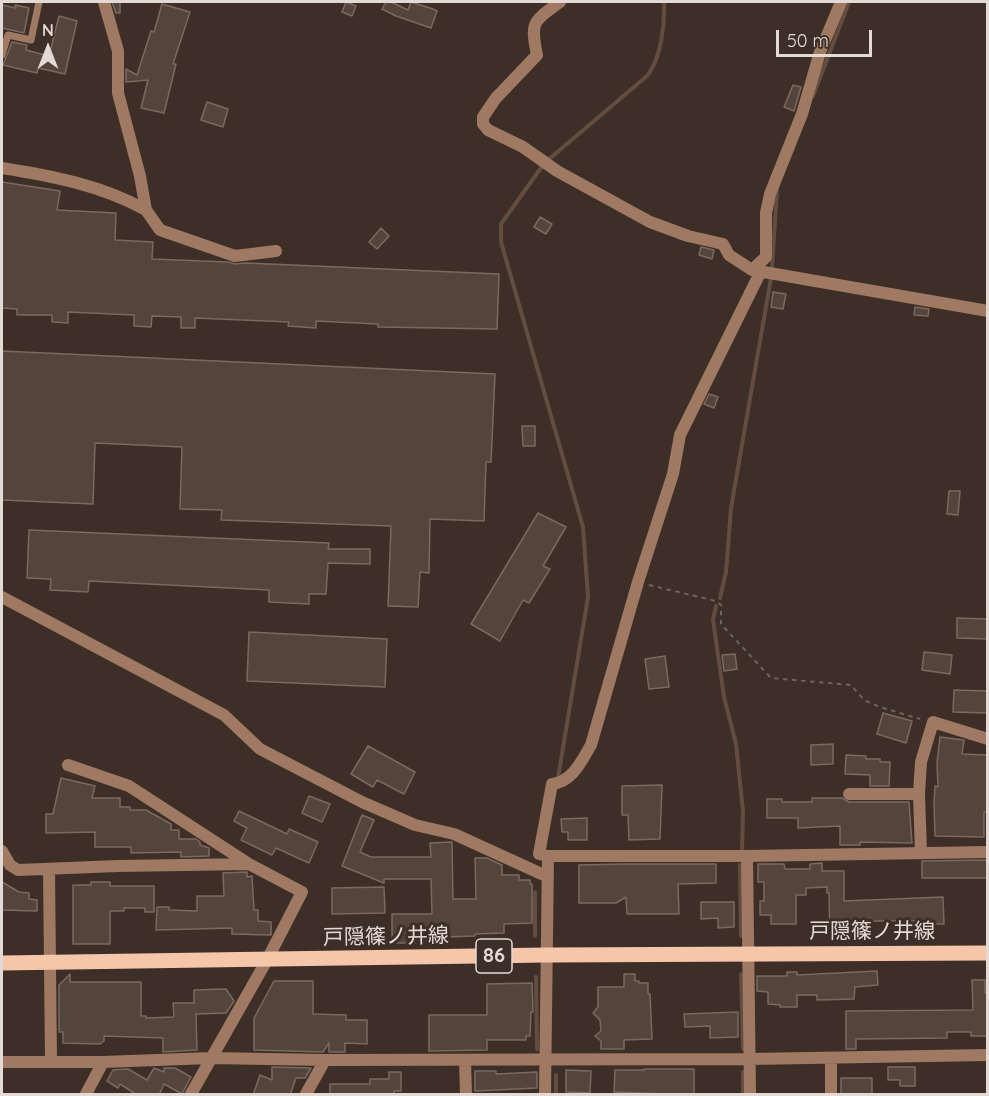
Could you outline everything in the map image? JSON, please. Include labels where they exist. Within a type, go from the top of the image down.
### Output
[{"type":"main road","name":"戸隠篠ノ井線","points":[[2,963],[546,955],[987,953]]},
{"type":"street","points":[[104,2],[118,51],[118,93],[140,176],[146,210],[160,230],[235,256],[276,251]]},
{"type":"street","points":[[560,2],[537,19],[533,28],[537,55],[496,98],[483,117],[483,124],[488,130],[523,147],[557,171],[650,222],[688,236],[723,244],[729,255],[756,271],[987,311]]},
{"type":"street","points":[[841,2],[820,52],[802,114],[770,194],[766,213],[766,257],[756,271],[680,435],[673,474],[638,582],[591,745],[577,769],[562,783],[552,784],[539,854],[548,856],[747,856],[987,852]]},
{"type":"street","points":[[2,168],[58,177],[123,198],[146,210]]},
{"type":"street","points":[[2,597],[224,715],[261,750],[415,825],[454,834],[546,876]]},
{"type":"street","points":[[921,853],[919,794],[921,762],[933,722],[987,739]]},
{"type":"street","points":[[68,765],[129,786],[249,864],[302,892],[267,960],[191,1095]]},
{"type":"street","points":[[849,794],[919,794]]},
{"type":"street","points":[[2,851],[10,865],[18,870],[249,864]]},
{"type":"street","points":[[545,1095],[548,856]]},
{"type":"street","points":[[747,856],[750,1095]]},
{"type":"street","points":[[49,870],[51,1061]]},
{"type":"street","points":[[2,1062],[103,1062],[211,1058],[465,1060],[987,1056]]},
{"type":"street","points":[[831,1058],[831,1095]]},
{"type":"street","points":[[306,1095],[325,1060]]},
{"type":"street","points":[[465,1060],[466,1095]]},
{"type":"street","points":[[86,1095],[103,1062]]},
{"type":"lane","points":[[2,55],[8,35],[31,40],[39,2]]},
{"type":"path","points":[[638,582],[716,601],[721,605],[721,624],[771,678],[851,685],[864,700],[880,707],[933,722]]},
{"type":"building","points":[[112,2],[120,2],[120,13],[116,13]]},
{"type":"building","points":[[346,2],[356,6],[352,16],[342,12]]},
{"type":"building","points":[[386,2],[408,10],[411,2],[437,11],[431,28],[382,9]]},
{"type":"building","points":[[162,4],[190,12],[173,64],[176,64],[164,113],[141,108],[148,80],[126,82],[126,69],[137,75]]},
{"type":"building","points":[[2,5],[29,8],[24,33],[2,28]]},
{"type":"building","points":[[59,16],[77,21],[65,74],[38,68],[37,73],[3,65],[12,42],[27,45],[26,50],[49,56]]},
{"type":"building","points":[[793,85],[801,87],[794,111],[784,107]]},
{"type":"building","points":[[207,102],[228,109],[223,127],[201,120]]},
{"type":"building","points":[[2,182],[60,191],[57,210],[116,213],[115,240],[153,242],[152,259],[499,274],[497,329],[378,327],[378,324],[316,321],[316,328],[288,326],[289,322],[195,318],[195,328],[181,328],[181,317],[152,316],[151,327],[134,326],[134,315],[68,312],[68,323],[52,322],[52,315],[17,315],[17,309],[2,308]]},
{"type":"building","points":[[540,217],[552,224],[546,234],[534,227]]},
{"type":"building","points":[[381,228],[389,236],[377,249],[369,242]]},
{"type":"building","points":[[701,247],[714,250],[712,259],[699,255]]},
{"type":"building","points":[[773,292],[786,294],[783,309],[771,307]]},
{"type":"building","points":[[915,307],[929,309],[928,316],[914,315]]},
{"type":"building","points":[[2,351],[495,374],[491,462],[486,462],[484,521],[430,519],[429,573],[420,572],[418,607],[388,606],[391,526],[221,520],[222,510],[180,509],[182,447],[95,443],[93,504],[2,500]]},
{"type":"building","points":[[709,394],[718,397],[714,408],[704,404]]},
{"type":"building","points":[[522,426],[535,426],[535,446],[523,446]]},
{"type":"building","points":[[949,491],[960,491],[958,515],[947,514]]},
{"type":"building","points":[[538,513],[566,527],[543,566],[550,569],[529,603],[523,600],[500,641],[471,624]]},
{"type":"building","points":[[29,530],[329,543],[328,549],[370,549],[370,564],[328,563],[326,594],[309,594],[309,604],[269,602],[269,590],[89,581],[88,592],[50,590],[51,579],[27,578]]},
{"type":"building","points":[[957,618],[987,619],[987,639],[957,638]]},
{"type":"building","points":[[249,632],[387,639],[385,687],[247,681]]},
{"type":"building","points":[[924,652],[952,655],[950,674],[922,670]]},
{"type":"building","points":[[735,654],[737,669],[724,671],[722,655]]},
{"type":"building","points":[[665,656],[669,687],[649,689],[645,659]]},
{"type":"building","points":[[954,690],[987,691],[987,713],[953,712]]},
{"type":"building","points":[[883,713],[912,721],[906,743],[877,734]]},
{"type":"building","points":[[940,737],[964,740],[962,754],[987,755],[987,812],[984,812],[984,837],[935,836],[934,804],[935,786],[938,787],[937,763]]},
{"type":"building","points":[[833,744],[833,764],[811,765],[811,745]]},
{"type":"building","points":[[368,746],[415,772],[404,794],[377,780],[373,787],[351,774]]},
{"type":"building","points":[[846,755],[866,756],[866,759],[890,762],[889,786],[870,786],[870,775],[845,774]]},
{"type":"building","points":[[61,778],[95,786],[92,798],[120,798],[120,807],[130,807],[130,810],[146,810],[171,824],[171,830],[179,830],[179,839],[196,839],[200,845],[209,848],[209,856],[181,857],[181,852],[131,853],[131,847],[95,847],[95,832],[46,833],[46,814],[53,814]]},
{"type":"building","points":[[662,785],[660,839],[629,840],[628,815],[622,815],[622,786]]},
{"type":"building","points":[[309,796],[330,804],[322,822],[302,813]]},
{"type":"building","points":[[812,798],[842,798],[849,802],[909,802],[912,843],[860,842],[860,845],[840,845],[840,826],[798,828],[798,818],[767,818],[767,799],[782,799],[782,802],[812,802]]},
{"type":"building","points":[[239,811],[287,834],[289,829],[318,842],[309,863],[276,848],[272,855],[241,840],[247,828],[234,821]]},
{"type":"building","points":[[362,815],[374,820],[360,852],[371,857],[431,857],[430,843],[452,842],[453,899],[476,899],[475,858],[487,858],[502,865],[502,875],[519,875],[519,880],[530,880],[532,884],[532,923],[504,924],[504,933],[415,938],[415,943],[392,943],[392,914],[432,914],[431,879],[384,879],[384,883],[342,866]]},
{"type":"building","points":[[587,818],[587,840],[568,840],[568,832],[562,832],[561,819]]},
{"type":"building","points":[[987,860],[987,878],[922,878],[922,861]]},
{"type":"building","points":[[822,863],[822,871],[844,871],[844,901],[943,897],[944,924],[922,924],[922,921],[871,921],[871,938],[830,939],[827,887],[806,888],[806,895],[796,895],[796,924],[771,924],[771,915],[760,915],[760,901],[764,901],[764,882],[758,882],[758,864],[784,864],[785,869],[810,869],[810,864]]},
{"type":"building","points":[[716,864],[716,883],[678,884],[679,914],[627,914],[626,897],[616,903],[579,903],[579,865]]},
{"type":"building","points":[[247,872],[247,877],[252,876],[254,910],[258,910],[258,921],[271,922],[271,935],[232,934],[232,928],[156,930],[157,907],[197,911],[197,896],[224,896],[223,873]]},
{"type":"building","points":[[2,882],[19,892],[29,893],[29,899],[37,900],[37,911],[2,910]]},
{"type":"building","points":[[91,882],[110,882],[110,886],[154,886],[154,912],[145,912],[145,908],[110,911],[110,944],[73,944],[73,885],[91,885]]},
{"type":"building","points":[[384,887],[385,913],[332,914],[332,888]]},
{"type":"building","points":[[701,902],[734,902],[734,927],[718,928],[718,918],[701,919]]},
{"type":"building","points":[[877,971],[878,985],[855,987],[854,999],[817,1000],[817,995],[797,995],[797,1007],[780,1007],[780,1005],[768,1004],[768,992],[757,991],[757,976],[787,976],[787,972],[797,972],[797,975]]},
{"type":"building","points":[[70,974],[70,982],[141,982],[141,1016],[146,1016],[146,1018],[174,1017],[173,1003],[194,1003],[194,990],[226,989],[234,1001],[226,1013],[196,1014],[197,1050],[163,1052],[163,1038],[104,1036],[104,1041],[100,1044],[63,1043],[63,1032],[59,1032],[59,985]]},
{"type":"building","points":[[624,974],[635,974],[635,981],[648,983],[652,1039],[624,1040],[624,1049],[601,1049],[601,1041],[595,1036],[601,1031],[600,1020],[593,1013],[598,1007],[598,987],[624,987]]},
{"type":"building","points":[[972,980],[985,980],[987,1036],[971,1036],[971,1032],[947,1032],[947,1038],[856,1039],[856,1049],[846,1049],[846,1011],[973,1010]]},
{"type":"building","points":[[274,981],[313,981],[313,1014],[346,1015],[346,1020],[367,1020],[367,1044],[345,1043],[345,1052],[329,1052],[329,1043],[323,1052],[254,1050],[254,1018]]},
{"type":"building","points":[[532,983],[533,1012],[531,1012],[530,1036],[526,1036],[526,1040],[487,1040],[487,1050],[429,1051],[429,1015],[487,1015],[487,984]]},
{"type":"building","points":[[738,1012],[738,1037],[710,1038],[710,1026],[685,1027],[684,1014]]},
{"type":"building","points":[[272,1067],[311,1068],[305,1078],[296,1078],[290,1095],[253,1095],[260,1075],[272,1080]]},
{"type":"building","points":[[888,1067],[915,1067],[915,1086],[900,1086],[900,1080],[888,1080]]},
{"type":"building","points":[[154,1068],[164,1072],[164,1068],[175,1068],[191,1077],[182,1094],[164,1084],[159,1095],[137,1095],[120,1084],[118,1088],[107,1081],[113,1070],[128,1069],[147,1080]]},
{"type":"building","points":[[694,1069],[694,1095],[614,1092],[615,1070]]},
{"type":"building","points":[[566,1070],[591,1071],[590,1093],[566,1092]]},
{"type":"building","points":[[475,1071],[496,1071],[496,1074],[537,1072],[537,1088],[475,1091]]},
{"type":"building","points":[[389,1072],[401,1072],[401,1091],[394,1091],[394,1095],[330,1095],[330,1084],[370,1084],[370,1079],[389,1079]]},
{"type":"building","points":[[841,1078],[872,1078],[872,1095],[841,1095]]},
{"type":"waterway","points":[[548,160],[647,76],[656,60],[661,41],[664,2]]},
{"type":"waterway","points":[[813,96],[849,2]]},
{"type":"waterway","points":[[543,165],[501,224],[501,242],[583,527],[588,597],[558,778]]},
{"type":"waterway","points":[[772,268],[777,190]]},
{"type":"waterway","points":[[720,598],[726,572],[731,508],[771,278]]},
{"type":"waterway","points":[[716,606],[713,620],[724,697],[736,744],[743,811],[742,849]]},
{"type":"waterway","points":[[740,865],[741,936]]},
{"type":"waterway","points":[[535,892],[535,936]]},
{"type":"waterway","points":[[741,974],[743,1049]]},
{"type":"waterway","points":[[536,977],[537,1049]]},
{"type":"waterway","points":[[743,1072],[743,1094]]},
{"type":"waterway","points":[[556,1075],[556,1094]]}]
